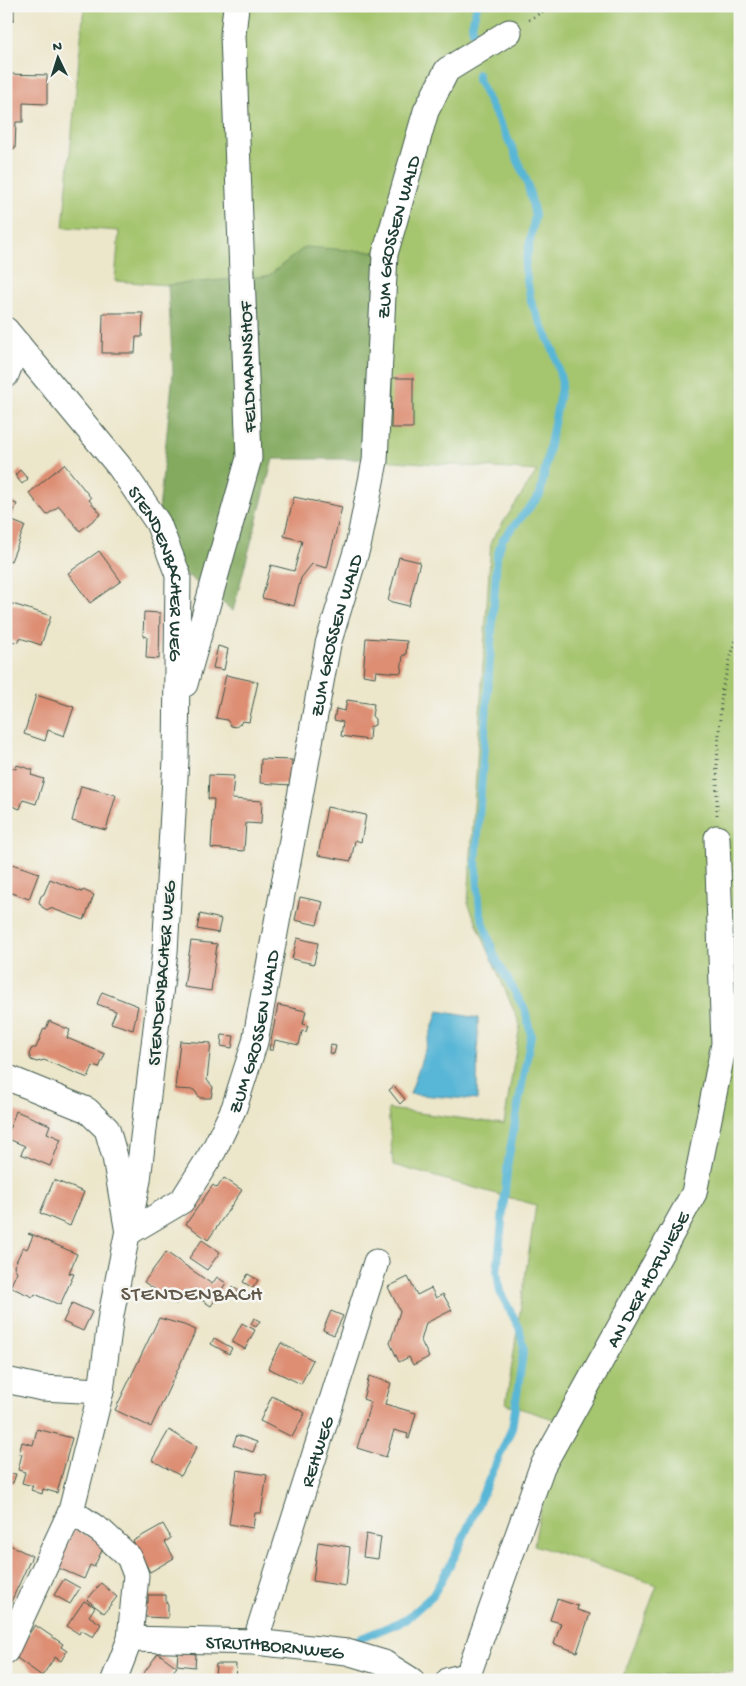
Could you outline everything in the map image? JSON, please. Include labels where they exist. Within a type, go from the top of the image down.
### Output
[{"type":"street","name":"FELDMANNSHOF","points":[[176,718],[249,458],[233,34],[236,6]]},
{"type":"street","name":"ZUM GROSSEN WALD","points":[[128,1232],[182,1200],[214,1150],[237,1099],[255,1042],[328,644],[359,542],[375,461],[386,254],[426,111],[447,70],[509,32]]},
{"type":"street","name":"STENDENBACHER WEG","points":[[6,1651],[71,1511],[100,1391],[111,1315],[138,1180],[165,952],[176,760],[178,574],[158,523],[119,466],[12,337]]},
{"type":"street","points":[[6,375],[12,337]]},
{"type":"street","name":"AN DER HOFWIESE","points":[[461,1678],[542,1467],[694,1193],[724,1044],[717,838]]},
{"type":"street","points":[[6,1076],[87,1110],[107,1129],[115,1157],[128,1232]]},
{"type":"street","name":"REHWEG","points":[[255,1642],[376,1262]]},
{"type":"street","points":[[6,1380],[42,1388],[100,1391]]},
{"type":"street","points":[[71,1511],[102,1532],[129,1557],[136,1575],[130,1639],[114,1680]]},
{"type":"street","name":"STRUTHBORNWEG","points":[[130,1639],[255,1642],[347,1652],[384,1663],[411,1680]]},
{"type":"path","points":[[717,838],[717,763],[722,689],[740,624]]},
{"type":"green space","points":[[84,6],[740,6],[740,1672],[623,1677],[657,1585],[534,1545],[557,1420],[506,1404],[536,1205],[393,1165],[388,1109],[504,1124],[520,1025],[468,903],[491,541],[537,471],[367,459],[305,247],[268,276],[168,285],[115,281],[119,231],[63,227]]},
{"type":"green space","points":[[305,247],[378,252],[367,459],[273,459],[233,611],[155,550],[173,373],[168,285],[268,276]]},
{"type":"water","points":[[438,1011],[478,1018],[477,1100],[410,1094]]},
{"type":"building","points":[[6,6],[14,6],[14,20],[8,20],[8,32],[6,32]]},
{"type":"building","points":[[6,74],[47,75],[47,104],[23,103],[23,122],[16,122],[15,149],[6,148]]},
{"type":"building","points":[[103,313],[143,313],[142,337],[136,337],[135,353],[102,353]]},
{"type":"building","points":[[392,378],[413,378],[413,428],[391,428]]},
{"type":"building","points":[[64,464],[101,514],[80,531],[59,506],[47,515],[29,493]]},
{"type":"building","points":[[20,470],[28,479],[22,484],[15,475]]},
{"type":"building","points":[[294,497],[342,507],[327,568],[312,564],[301,578],[294,606],[262,598],[271,565],[294,571],[302,541],[284,536]]},
{"type":"building","points":[[6,500],[17,504],[10,520],[25,526],[11,561],[6,559]]},
{"type":"building","points":[[99,551],[121,581],[90,603],[68,573]]},
{"type":"building","points":[[399,557],[420,562],[409,606],[388,601]]},
{"type":"building","points":[[6,602],[51,616],[41,645],[20,638],[18,643],[6,639],[9,626],[6,625]]},
{"type":"building","points":[[144,612],[160,613],[159,659],[146,658],[147,637],[143,636]]},
{"type":"building","points":[[366,638],[407,641],[406,655],[403,655],[401,673],[376,671],[375,677],[363,675]]},
{"type":"building","points":[[218,646],[228,649],[224,670],[213,668]]},
{"type":"building","points":[[226,675],[258,682],[249,722],[242,721],[236,727],[231,726],[227,720],[216,718]]},
{"type":"building","points":[[36,695],[74,707],[64,736],[48,730],[45,741],[24,734]]},
{"type":"building","points":[[347,700],[374,704],[372,716],[375,719],[375,725],[370,727],[369,740],[341,736],[343,722],[334,720],[336,709],[345,711]]},
{"type":"building","points":[[261,759],[292,760],[291,785],[260,783]]},
{"type":"building","points":[[17,765],[33,770],[31,775],[44,779],[36,804],[23,800],[20,809],[6,804],[8,794],[6,794],[6,766],[16,769]]},
{"type":"building","points":[[209,775],[234,776],[232,799],[262,801],[261,824],[246,823],[244,851],[211,848],[214,799],[208,799]]},
{"type":"building","points":[[81,786],[116,795],[106,830],[72,821]]},
{"type":"building","points":[[327,807],[366,815],[361,842],[355,840],[351,861],[318,855]]},
{"type":"building","points":[[6,862],[39,873],[29,899],[6,891]]},
{"type":"building","points":[[50,879],[94,895],[84,920],[42,907],[39,902]]},
{"type":"building","points":[[300,897],[323,902],[317,925],[295,920]]},
{"type":"building","points":[[200,914],[221,919],[218,933],[197,929]]},
{"type":"building","points":[[297,938],[318,943],[314,964],[292,959]]},
{"type":"building","points":[[191,941],[217,944],[211,991],[184,987]]},
{"type":"building","points":[[102,992],[138,1006],[133,1030],[111,1023],[116,1011],[97,1004]]},
{"type":"building","points":[[278,1005],[306,1011],[303,1024],[308,1025],[306,1032],[302,1031],[299,1045],[275,1040],[273,1050],[269,1050]]},
{"type":"building","points":[[49,1021],[70,1030],[67,1038],[105,1054],[99,1068],[93,1066],[88,1078],[44,1060],[37,1062],[31,1060],[29,1054],[32,1048],[36,1048]]},
{"type":"building","points":[[222,1035],[234,1036],[232,1048],[221,1046]]},
{"type":"building","points":[[180,1041],[211,1043],[207,1080],[213,1087],[211,1098],[200,1098],[194,1090],[175,1089]]},
{"type":"building","points":[[331,1045],[336,1046],[334,1054],[329,1053]]},
{"type":"building","points":[[394,1086],[405,1099],[400,1104],[389,1090]]},
{"type":"building","points":[[16,1111],[50,1125],[47,1133],[61,1139],[50,1166],[21,1154],[25,1146],[6,1138]]},
{"type":"building","points":[[224,1178],[242,1190],[208,1240],[186,1224],[213,1185],[217,1188]]},
{"type":"building","points":[[54,1180],[84,1192],[70,1226],[40,1213]]},
{"type":"building","points":[[29,1233],[77,1254],[69,1273],[74,1274],[60,1305],[35,1294],[33,1297],[10,1287],[17,1272],[14,1266],[23,1247],[27,1249],[33,1236]]},
{"type":"building","points":[[202,1240],[220,1252],[207,1270],[189,1258]]},
{"type":"building","points":[[166,1252],[212,1284],[217,1277],[226,1283],[211,1306],[186,1290],[176,1304],[144,1282]]},
{"type":"building","points":[[248,1274],[258,1280],[253,1288],[243,1282]]},
{"type":"building","points":[[408,1277],[417,1295],[431,1288],[436,1298],[443,1294],[452,1310],[426,1323],[421,1341],[429,1357],[413,1365],[409,1357],[399,1362],[390,1343],[400,1311],[388,1287]]},
{"type":"building","points":[[233,1287],[239,1291],[234,1297],[229,1294]]},
{"type":"building","points":[[72,1303],[92,1312],[83,1331],[63,1322]]},
{"type":"building","points":[[331,1311],[343,1316],[334,1335],[323,1330]]},
{"type":"building","points":[[159,1318],[196,1330],[151,1427],[115,1410]]},
{"type":"building","points":[[254,1318],[260,1321],[256,1327],[251,1324]]},
{"type":"building","points":[[242,1323],[255,1330],[245,1349],[232,1342]]},
{"type":"building","points":[[214,1338],[232,1348],[229,1354],[211,1344]]},
{"type":"building","points":[[281,1343],[313,1360],[301,1384],[268,1368]]},
{"type":"building","points":[[369,1376],[391,1383],[385,1404],[416,1413],[409,1439],[407,1438],[408,1434],[394,1430],[386,1457],[357,1448],[371,1402],[363,1399]]},
{"type":"building","points":[[272,1396],[305,1413],[292,1437],[260,1421]]},
{"type":"building","points":[[37,1429],[72,1438],[57,1493],[43,1489],[42,1494],[31,1490],[33,1486],[22,1483],[25,1472],[18,1470],[22,1454],[19,1454],[22,1442],[33,1445]]},
{"type":"building","points":[[169,1430],[197,1447],[181,1476],[152,1460]]},
{"type":"building","points":[[237,1435],[257,1442],[253,1452],[233,1445]]},
{"type":"building","points":[[237,1470],[267,1475],[261,1513],[255,1513],[253,1528],[229,1524]]},
{"type":"building","points":[[6,1473],[16,1474],[13,1483],[6,1482]]},
{"type":"building","points":[[163,1524],[171,1538],[165,1542],[174,1558],[150,1572],[133,1541]]},
{"type":"building","points":[[74,1529],[105,1544],[94,1567],[90,1565],[84,1579],[56,1567]]},
{"type":"building","points":[[366,1534],[381,1537],[378,1559],[363,1557]]},
{"type":"building","points":[[318,1542],[350,1547],[346,1586],[313,1581]]},
{"type":"building","points":[[6,1543],[32,1556],[11,1602],[6,1599]]},
{"type":"building","points":[[64,1579],[80,1588],[70,1604],[54,1595]]},
{"type":"building","points":[[101,1583],[117,1597],[104,1613],[87,1600]]},
{"type":"building","points":[[148,1595],[166,1595],[168,1618],[145,1617],[145,1603],[148,1603]]},
{"type":"building","points":[[557,1599],[578,1606],[577,1610],[590,1614],[577,1652],[554,1644],[561,1623],[550,1620]]},
{"type":"building","points":[[84,1601],[95,1607],[89,1616],[101,1624],[93,1637],[81,1630],[79,1634],[67,1626]]},
{"type":"building","points":[[35,1625],[63,1644],[61,1647],[67,1651],[61,1661],[55,1657],[42,1676],[14,1656]]},
{"type":"building","points":[[178,1652],[196,1654],[195,1667],[177,1665]]},
{"type":"building","points":[[158,1653],[177,1667],[168,1677],[171,1680],[139,1680]]},
{"type":"building","points":[[216,1664],[236,1664],[235,1679],[215,1678]]},
{"type":"waterway","points":[[473,31],[472,25],[477,6]]},
{"type":"waterway","points":[[357,1640],[405,1620],[433,1595],[455,1556],[512,1428],[524,1347],[519,1327],[500,1292],[497,1272],[508,1161],[531,1035],[525,1010],[495,957],[480,912],[476,863],[497,557],[502,540],[540,495],[562,383],[554,352],[531,302],[525,267],[535,215],[527,182],[513,149],[478,80],[478,74]]},
{"type":"district","name":"STENDENBACH","points":[[192,1293]]}]
